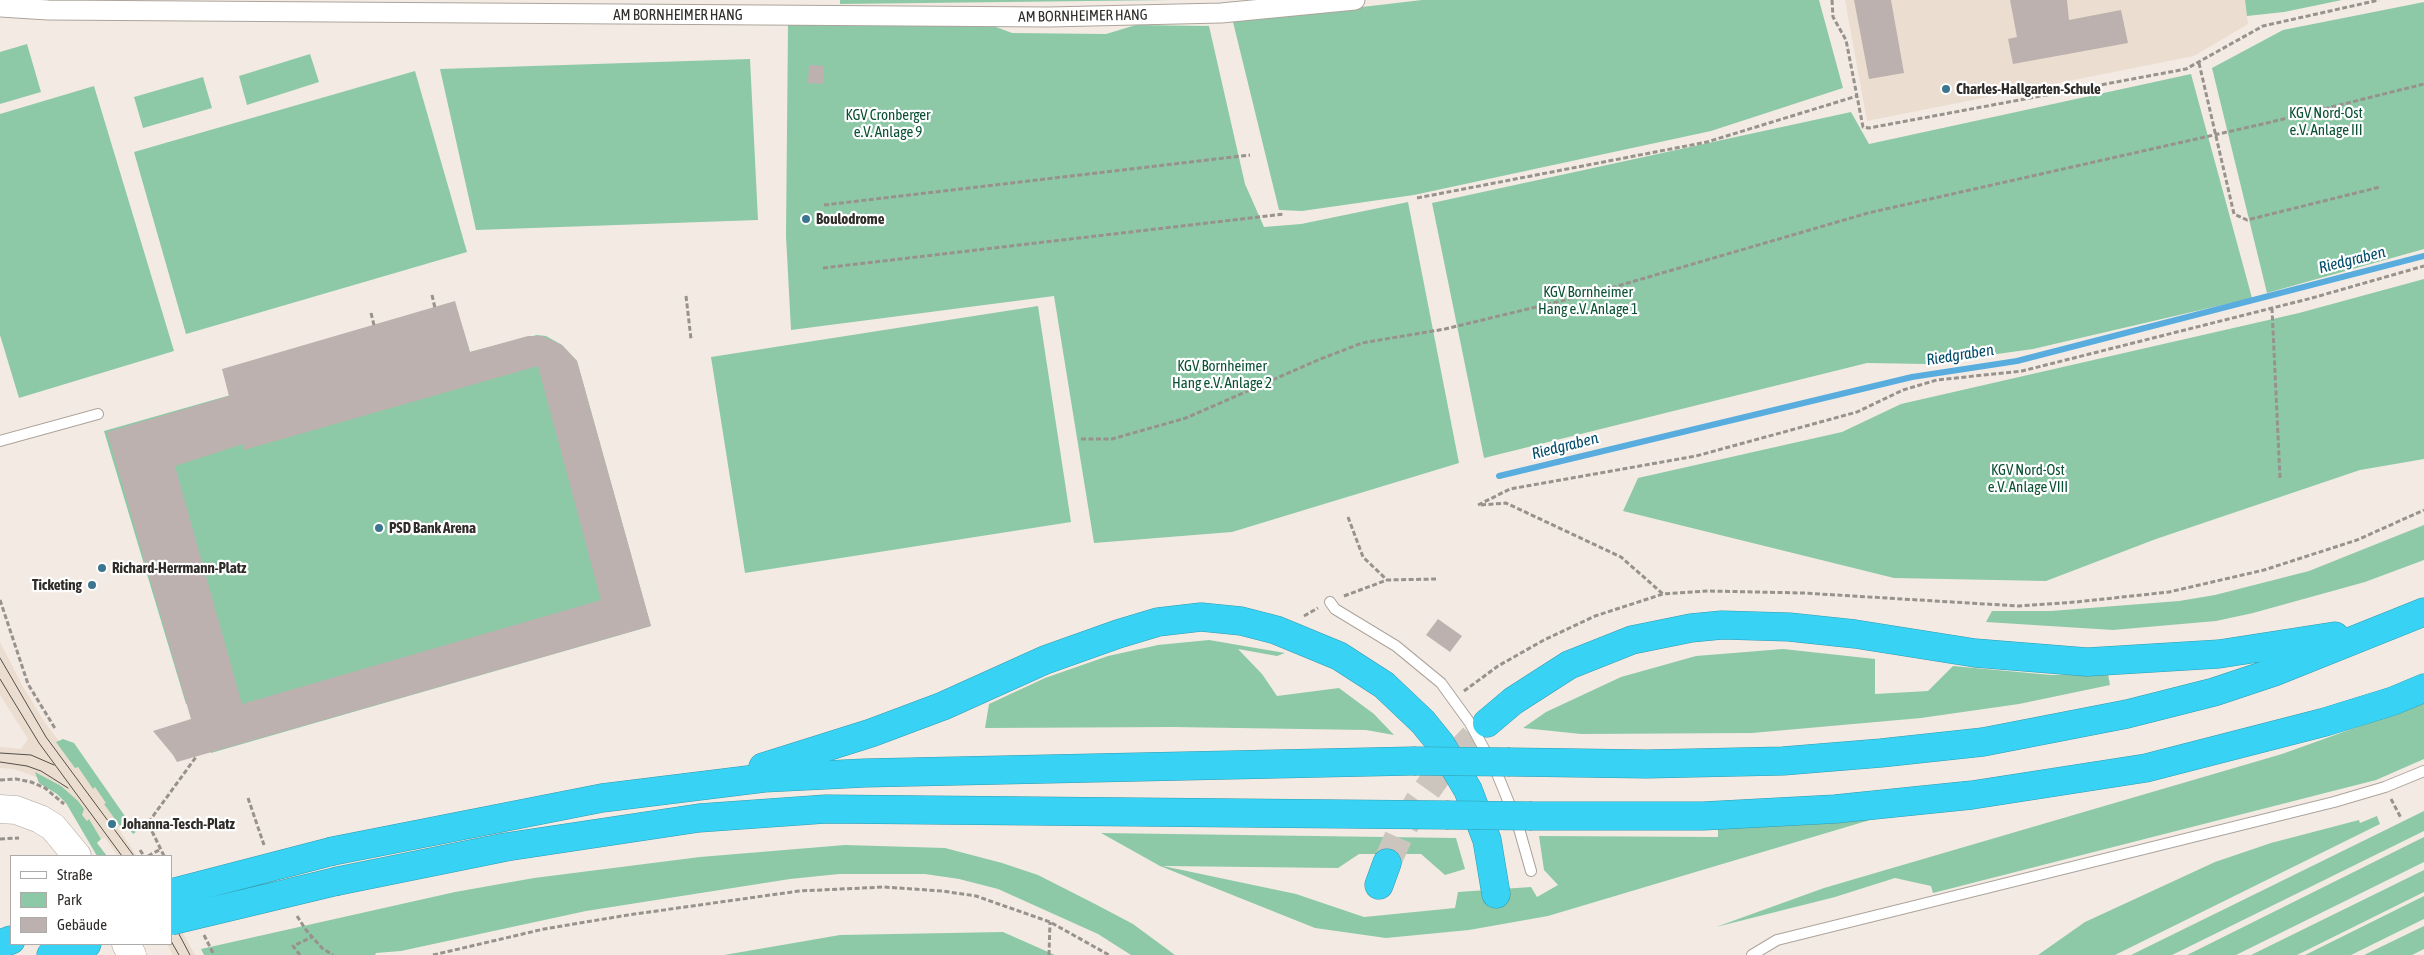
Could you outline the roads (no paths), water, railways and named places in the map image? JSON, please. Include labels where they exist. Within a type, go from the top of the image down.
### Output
[{"type":"highway","points":[[172,893],[334,851],[602,798],[697,784],[764,778],[865,773],[1413,761],[1647,764],[1783,761],[1881,754],[1983,742],[2127,714],[2214,692],[2274,672],[2424,612]]},
{"type":"highway","points":[[697,784],[796,758],[871,733],[943,706],[1045,660],[1158,622],[1201,617],[1241,621],[1297,638],[1339,656],[1384,685],[1424,722],[1440,743],[1464,782],[1478,815],[1487,840],[1496,894]]},
{"type":"highway","points":[[1487,723],[1513,701],[1569,665],[1632,640],[1692,628],[1722,625],[1790,627],[1855,634],[1975,653],[2087,662],[2219,654],[2381,628]]},
{"type":"highway","points":[[172,921],[338,881],[506,847],[699,818],[826,809],[1703,816],[1835,809],[1972,796],[2146,768],[2325,722],[2393,701],[2424,688]]},
{"type":"highway","points":[[51,955],[84,945]]},
{"type":"main road","points":[[0,809],[16,810],[40,819],[53,827],[76,855]]},
{"type":"street","name":"AM BORNHEIMER HANG","points":[[0,6],[78,10],[1049,17],[1221,13],[1355,0]]},
{"type":"lane","points":[[0,442],[98,414]]},
{"type":"lane","points":[[1330,602],[1335,609],[1396,646],[1441,683],[1470,723],[1496,770],[1518,825],[1530,871]]},
{"type":"lane","points":[[1752,955],[1777,940],[2315,807],[2385,787],[2424,771]]},
{"type":"waterway","name":"Riedgraben","points":[[1499,476],[1912,377],[2017,361],[2424,256]]},
{"type":"tunnel","points":[[1387,863],[1401,831],[1419,801],[1439,773],[1487,723]]},
{"type":"tram line","points":[[0,658],[46,737],[133,855]]},
{"type":"tram line","points":[[0,679],[39,743],[121,855]]},
{"type":"tram line","points":[[0,753],[31,755],[54,765]]},
{"type":"tram line","points":[[0,762],[27,766],[41,771],[68,788]]},
{"type":"tram line","points":[[172,921],[190,955]]},
{"type":"tram line","points":[[172,943],[179,955]]},
{"type":"place","name":"Charles-Hallgarten-Schule","points":[[1946,89]]},
{"type":"place","name":"Boulodrome","points":[[806,219]]},
{"type":"place","name":"PSD Bank Arena","points":[[379,528]]},
{"type":"place","name":"Richard-Herrmann-Platz","points":[[102,568]]},
{"type":"place","name":"Ticketing","points":[[92,585]]},
{"type":"place","name":"Johanna-Tesch-Platz","points":[[112,824]]},
{"type":"park label","name":"KGV Nord-Ost e.V. Anlage III","points":[[2326,122]]},
{"type":"park label","name":"KGV Cronberger e.V. Anlage 9","points":[[888,124]]},
{"type":"park label","name":"KGV Bornheimer Hang e.V. Anlage 1","points":[[1588,300]]},
{"type":"park label","name":"KGV Bornheimer Hang e.V. Anlage 2","points":[[1222,374]]},
{"type":"park label","name":"KGV Nord-Ost e.V. Anlage VIII","points":[[2028,478]]}]
